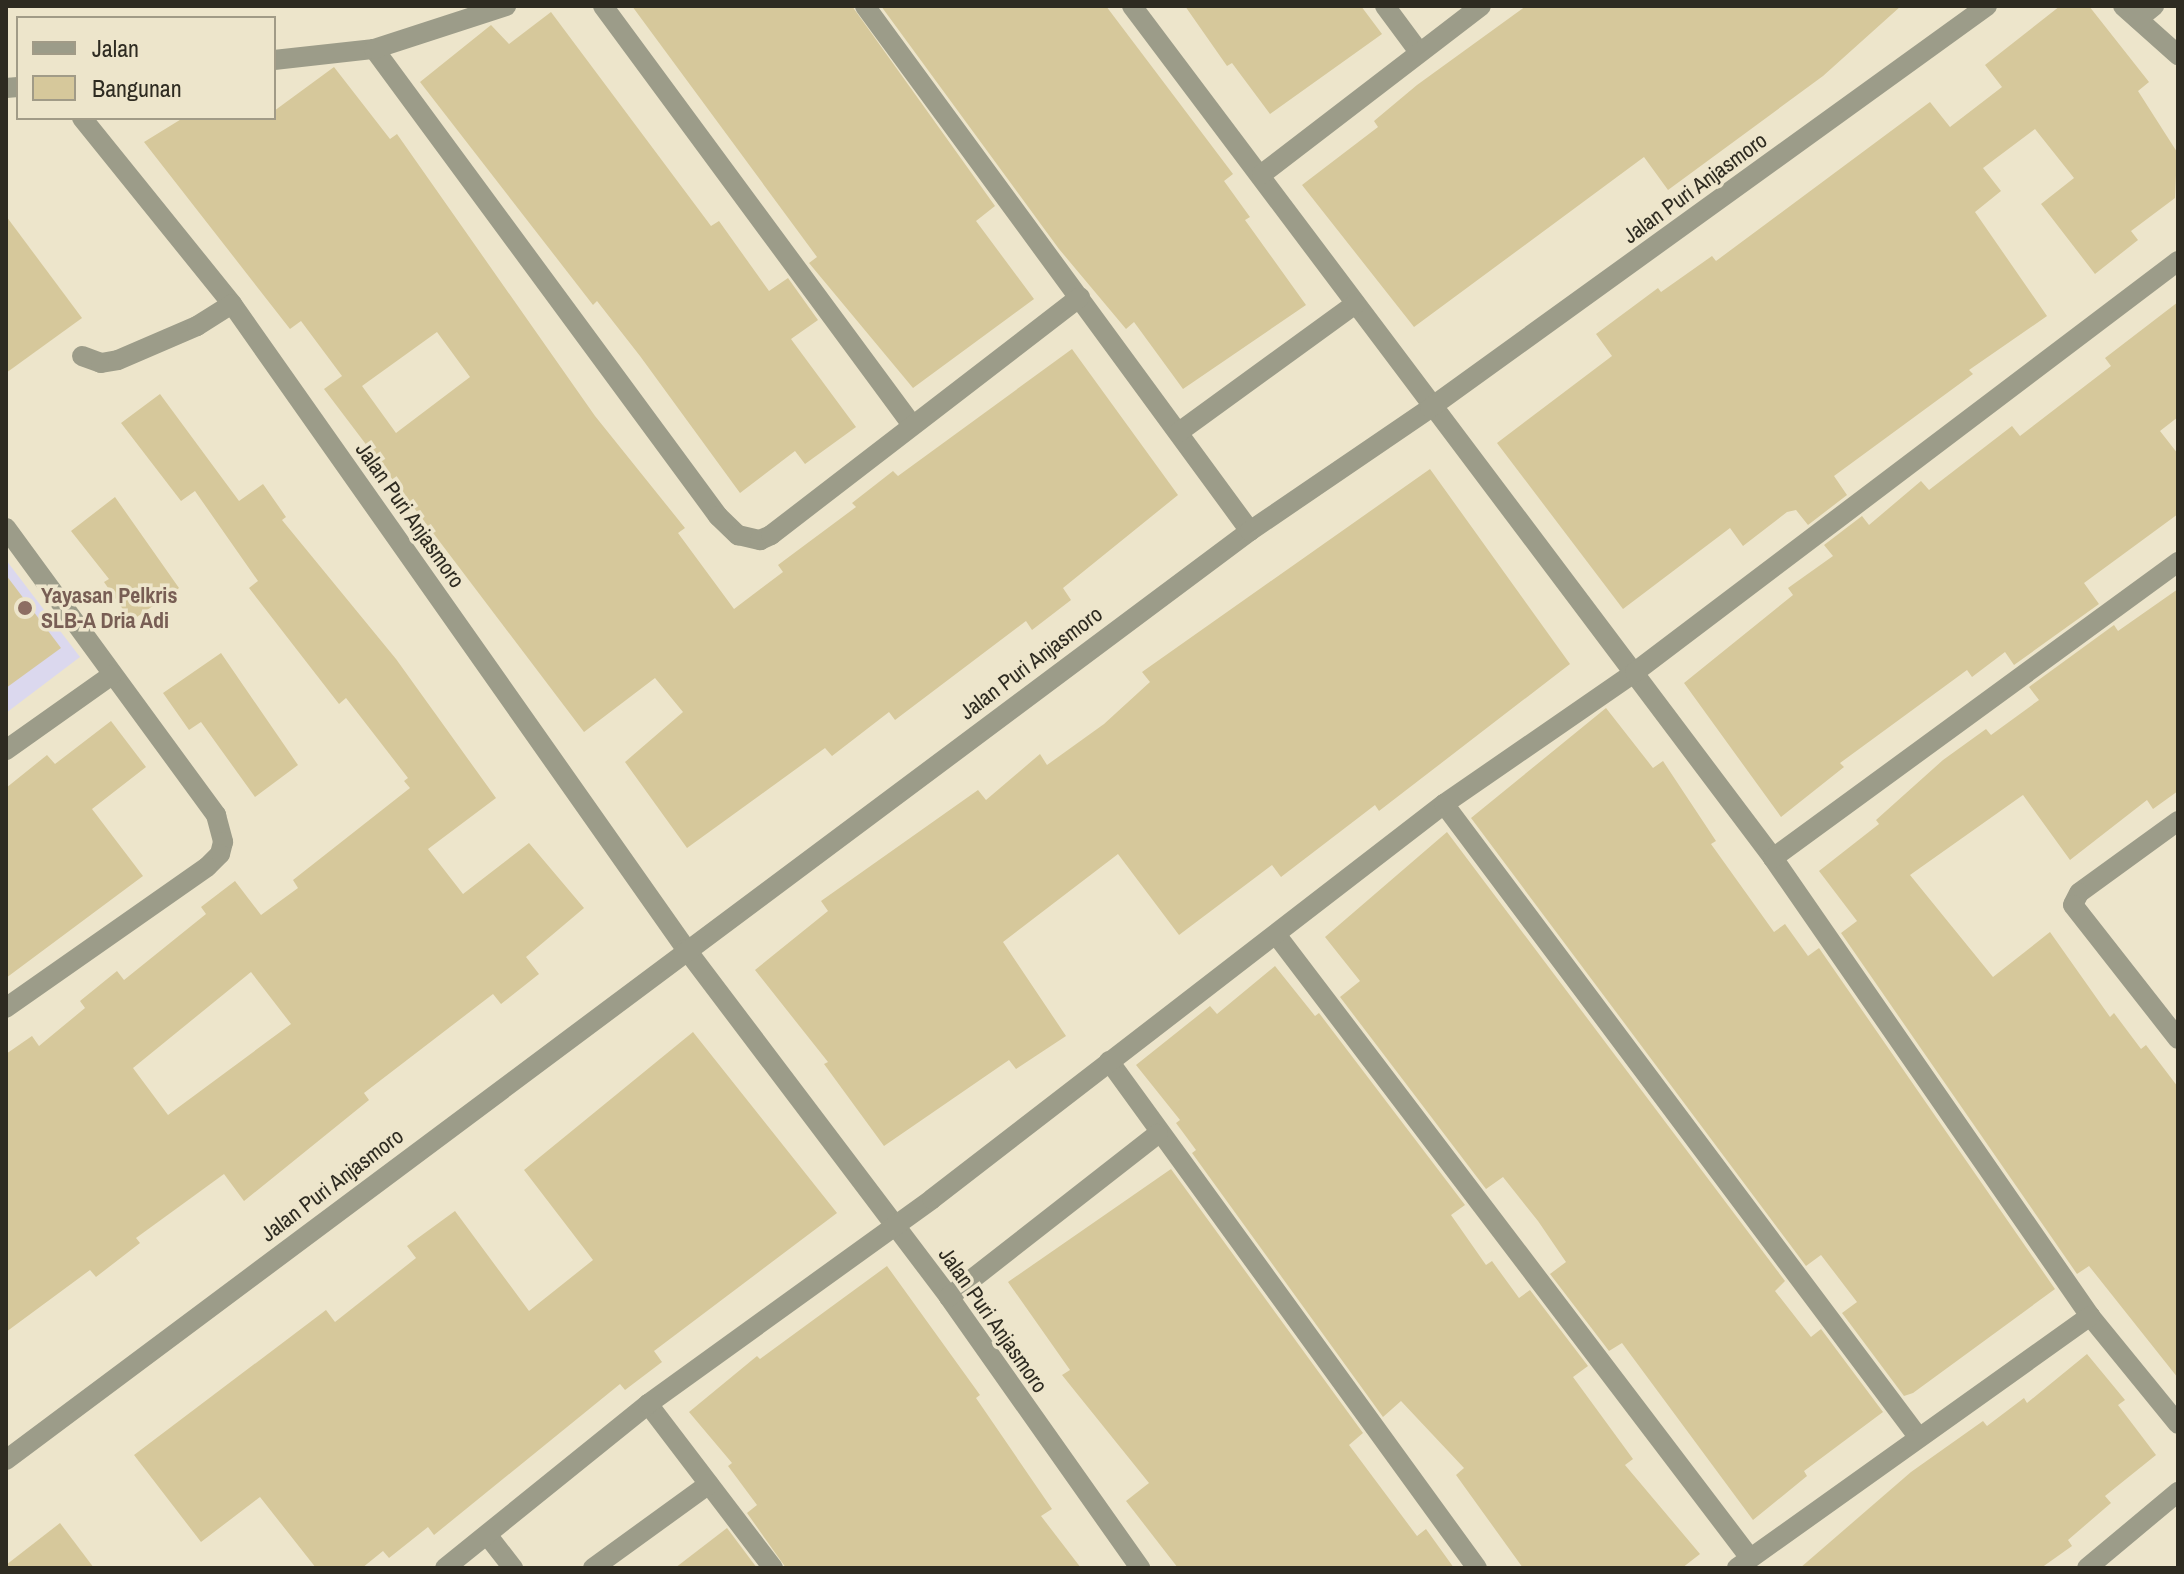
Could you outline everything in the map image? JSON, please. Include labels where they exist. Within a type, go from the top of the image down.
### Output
[{"type":"street","points":[[276,60],[374,49],[506,6]]},
{"type":"street","points":[[603,6],[912,425]]},
{"type":"street","points":[[865,6],[1250,531]]},
{"type":"street","points":[[1132,6],[1262,174],[1430,408],[1635,672],[1773,858],[2090,1316],[2178,1424]]},
{"type":"street","points":[[1385,6],[1419,52]]},
{"type":"street","points":[[1262,174],[1481,6]]},
{"type":"street","name":"Jalan Puri Anjasmoro","points":[[6,1460],[686,949],[1250,531],[1430,408],[1987,6]]},
{"type":"street","points":[[2139,10],[2178,55]]},
{"type":"street","points":[[374,49],[718,516],[738,535],[760,540],[771,535],[1080,297]]},
{"type":"street","name":"Jalan Puri Anjasmoro","points":[[84,120],[232,304],[686,949],[949,1297],[1140,1568]]},
{"type":"street","points":[[445,1568],[648,1404],[895,1225],[1109,1061],[1278,937],[1444,804],[1635,672],[2178,261]]},
{"type":"street","points":[[82,356],[101,363],[118,360],[197,326],[232,304]]},
{"type":"street","points":[[1179,432],[1355,304]]},
{"type":"street","points":[[6,528],[216,815],[220,854],[6,1008]]},
{"type":"street","points":[[1773,858],[2178,562]]},
{"type":"street","points":[[6,750],[112,675]]},
{"type":"street","points":[[1444,804],[1919,1438]]},
{"type":"street","points":[[2178,821],[2079,893],[2073,905],[2178,1039]]},
{"type":"street","points":[[1278,937],[1744,1563],[2090,1316]]},
{"type":"street","points":[[1109,1061],[1158,1134],[1477,1568]]},
{"type":"street","points":[[949,1297],[1158,1134]]},
{"type":"street","points":[[648,1404],[773,1568]]},
{"type":"street","points":[[593,1568],[709,1484]]},
{"type":"street","points":[[2087,1568],[2178,1492]]},
{"type":"street","points":[[488,1536],[513,1568]]},
{"type":"shaded area","name":"Yayasan Pelkris SLB-A Dria Adi","points":[[6,560],[80,657],[6,713]]},
{"type":"building","points":[[632,6],[852,6],[995,206],[976,221],[1034,299],[913,388],[809,263],[817,257]]},
{"type":"building","points":[[881,6],[1106,6],[1233,174],[1224,181],[1250,217],[1245,220],[1306,305],[1183,389],[1134,322],[1126,329],[1059,249]]},
{"type":"building","points":[[1185,6],[1361,6],[1382,34],[1270,114],[1232,63],[1227,66]]},
{"type":"building","points":[[1526,6],[1901,6],[1823,76],[1668,190],[1644,157],[1414,327],[1302,185],[1378,127],[1374,121],[1417,85]]},
{"type":"building","points":[[2060,6],[2089,6],[2149,82],[2138,91],[2177,152],[2175,198],[2131,231],[2138,240],[2095,274],[2041,204],[2074,178],[2035,129],[1983,168],[2001,191],[1975,212],[2047,316],[1969,370],[1973,374],[1834,476],[1847,495],[1808,525],[1796,510],[1787,512],[1743,546],[1730,528],[1623,609],[1497,443],[1612,356],[1596,334],[1658,288],[1661,292],[1712,256],[1716,261],[1930,102],[1950,127],[2002,87],[1985,65]]},
{"type":"building","points":[[551,12],[711,226],[719,221],[769,291],[788,278],[818,320],[791,339],[856,427],[805,464],[795,451],[740,493],[640,356],[597,301],[593,305],[420,82],[491,25],[509,44]]},
{"type":"building","points":[[334,67],[390,139],[397,134],[595,416],[685,528],[678,533],[734,609],[783,572],[778,565],[856,507],[852,503],[893,471],[898,476],[1072,349],[1178,495],[1063,588],[1071,600],[1032,630],[1026,621],[895,720],[889,712],[832,756],[825,748],[687,848],[625,762],[683,712],[655,678],[584,732],[324,389],[342,376],[301,321],[290,329],[144,142],[180,120],[276,120],[276,110]],"holes":[[[437,332],[470,377],[396,433],[362,386]]]},
{"type":"building","points":[[6,216],[82,318],[6,373]]},
{"type":"building","points":[[2178,302],[2178,417],[2160,431],[2178,454],[2178,514],[2084,583],[2099,604],[2014,665],[2005,652],[1972,677],[1967,670],[1840,763],[1844,767],[1781,817],[1684,683],[1793,595],[1788,588],[1833,556],[1824,545],[1862,516],[1869,525],[1921,481],[1929,490],[2012,426],[2020,436],[2111,366],[2105,358]]},
{"type":"building","points":[[160,394],[239,501],[263,484],[286,517],[282,520],[396,659],[496,798],[428,849],[463,894],[529,843],[584,908],[526,957],[539,974],[501,1004],[493,994],[364,1093],[369,1100],[244,1201],[224,1174],[136,1238],[140,1243],[96,1277],[90,1270],[6,1332],[6,1054],[32,1036],[39,1046],[85,1008],[80,1001],[117,971],[124,980],[206,914],[201,907],[235,881],[261,915],[298,888],[293,880],[410,788],[404,781],[408,778],[346,698],[339,704],[249,588],[258,581],[195,491],[181,501],[121,423]],"holes":[[[251,972],[291,1024],[168,1115],[133,1068]]]},
{"type":"building","points":[[1430,469],[1570,664],[1379,811],[1375,805],[1281,877],[1272,865],[1179,935],[1118,854],[1003,942],[1066,1036],[1016,1069],[1009,1060],[884,1146],[824,1064],[828,1062],[755,970],[828,911],[821,901],[978,790],[986,800],[1040,754],[1047,765],[1104,724],[1150,682],[1142,672]]},
{"type":"building","points":[[115,497],[179,588],[131,621],[104,582],[109,579],[71,531]]},
{"type":"building","points":[[6,575],[61,648],[6,688]]},
{"type":"building","points":[[2178,589],[2178,791],[2153,809],[2147,800],[2070,860],[2023,795],[1910,875],[1993,977],[2050,932],[2110,1017],[2114,1013],[2141,1049],[2146,1045],[2178,1087],[2178,1378],[2089,1266],[2077,1274],[1841,933],[1857,921],[1819,871],[1879,824],[1876,820],[1943,760],[1986,729],[1991,735],[2039,700],[2029,687],[2114,625],[2118,631]]},
{"type":"building","points":[[221,653],[298,765],[255,797],[201,722],[189,730],[163,693]]},
{"type":"building","points":[[1606,708],[1653,768],[1663,761],[1716,841],[1711,844],[1774,932],[1785,924],[1808,956],[1819,948],[2055,1289],[1913,1393],[1904,1396],[1842,1313],[1857,1302],[1821,1255],[1806,1266],[1471,818]]},
{"type":"building","points":[[111,721],[146,767],[92,809],[143,876],[6,978],[6,788],[47,755],[55,764]]},
{"type":"building","points":[[1447,832],[1785,1281],[1775,1291],[1811,1337],[1821,1329],[1883,1412],[1804,1471],[1807,1476],[1753,1520],[1622,1343],[1609,1351],[1550,1274],[1566,1262],[1538,1221],[1503,1177],[1486,1189],[1340,997],[1360,981],[1325,937]]},
{"type":"building","points":[[1275,966],[1315,1016],[1319,1013],[1465,1205],[1451,1215],[1486,1265],[1492,1261],[1519,1298],[1530,1290],[1588,1366],[1573,1377],[1633,1459],[1625,1465],[1700,1554],[1682,1568],[1523,1568],[1456,1475],[1464,1468],[1401,1401],[1383,1417],[1192,1153],[1196,1150],[1176,1123],[1180,1120],[1136,1065],[1210,1006],[1217,1014]]},
{"type":"building","points":[[693,1032],[837,1213],[654,1351],[662,1362],[625,1390],[620,1384],[434,1535],[428,1527],[389,1558],[383,1551],[362,1568],[316,1568],[260,1497],[201,1542],[134,1455],[326,1310],[335,1322],[416,1258],[407,1246],[455,1211],[529,1311],[593,1260],[524,1170]]},
{"type":"building","points":[[1171,1169],[1363,1433],[1349,1445],[1417,1536],[1426,1529],[1454,1568],[1178,1568],[1126,1501],[1149,1483],[1062,1375],[1070,1370],[1008,1282]]},
{"type":"building","points":[[887,1266],[980,1395],[976,1398],[1052,1509],[1041,1516],[1081,1568],[786,1568],[747,1513],[757,1505],[728,1466],[732,1463],[689,1412],[757,1356],[760,1359]]},
{"type":"building","points":[[2087,1354],[2125,1400],[2118,1405],[2156,1455],[2105,1496],[2111,1503],[2068,1540],[2072,1546],[2041,1568],[1800,1568],[1911,1472],[1983,1421],[1987,1426],[2024,1398],[2027,1403]]},
{"type":"building","points":[[60,1523],[94,1568],[6,1568],[6,1565]]},
{"type":"building","points":[[727,1528],[757,1568],[675,1568]]},
{"type":"place","name":"Yayasan Pelkris SLB-A Dria Adi","points":[[25,608]]}]
